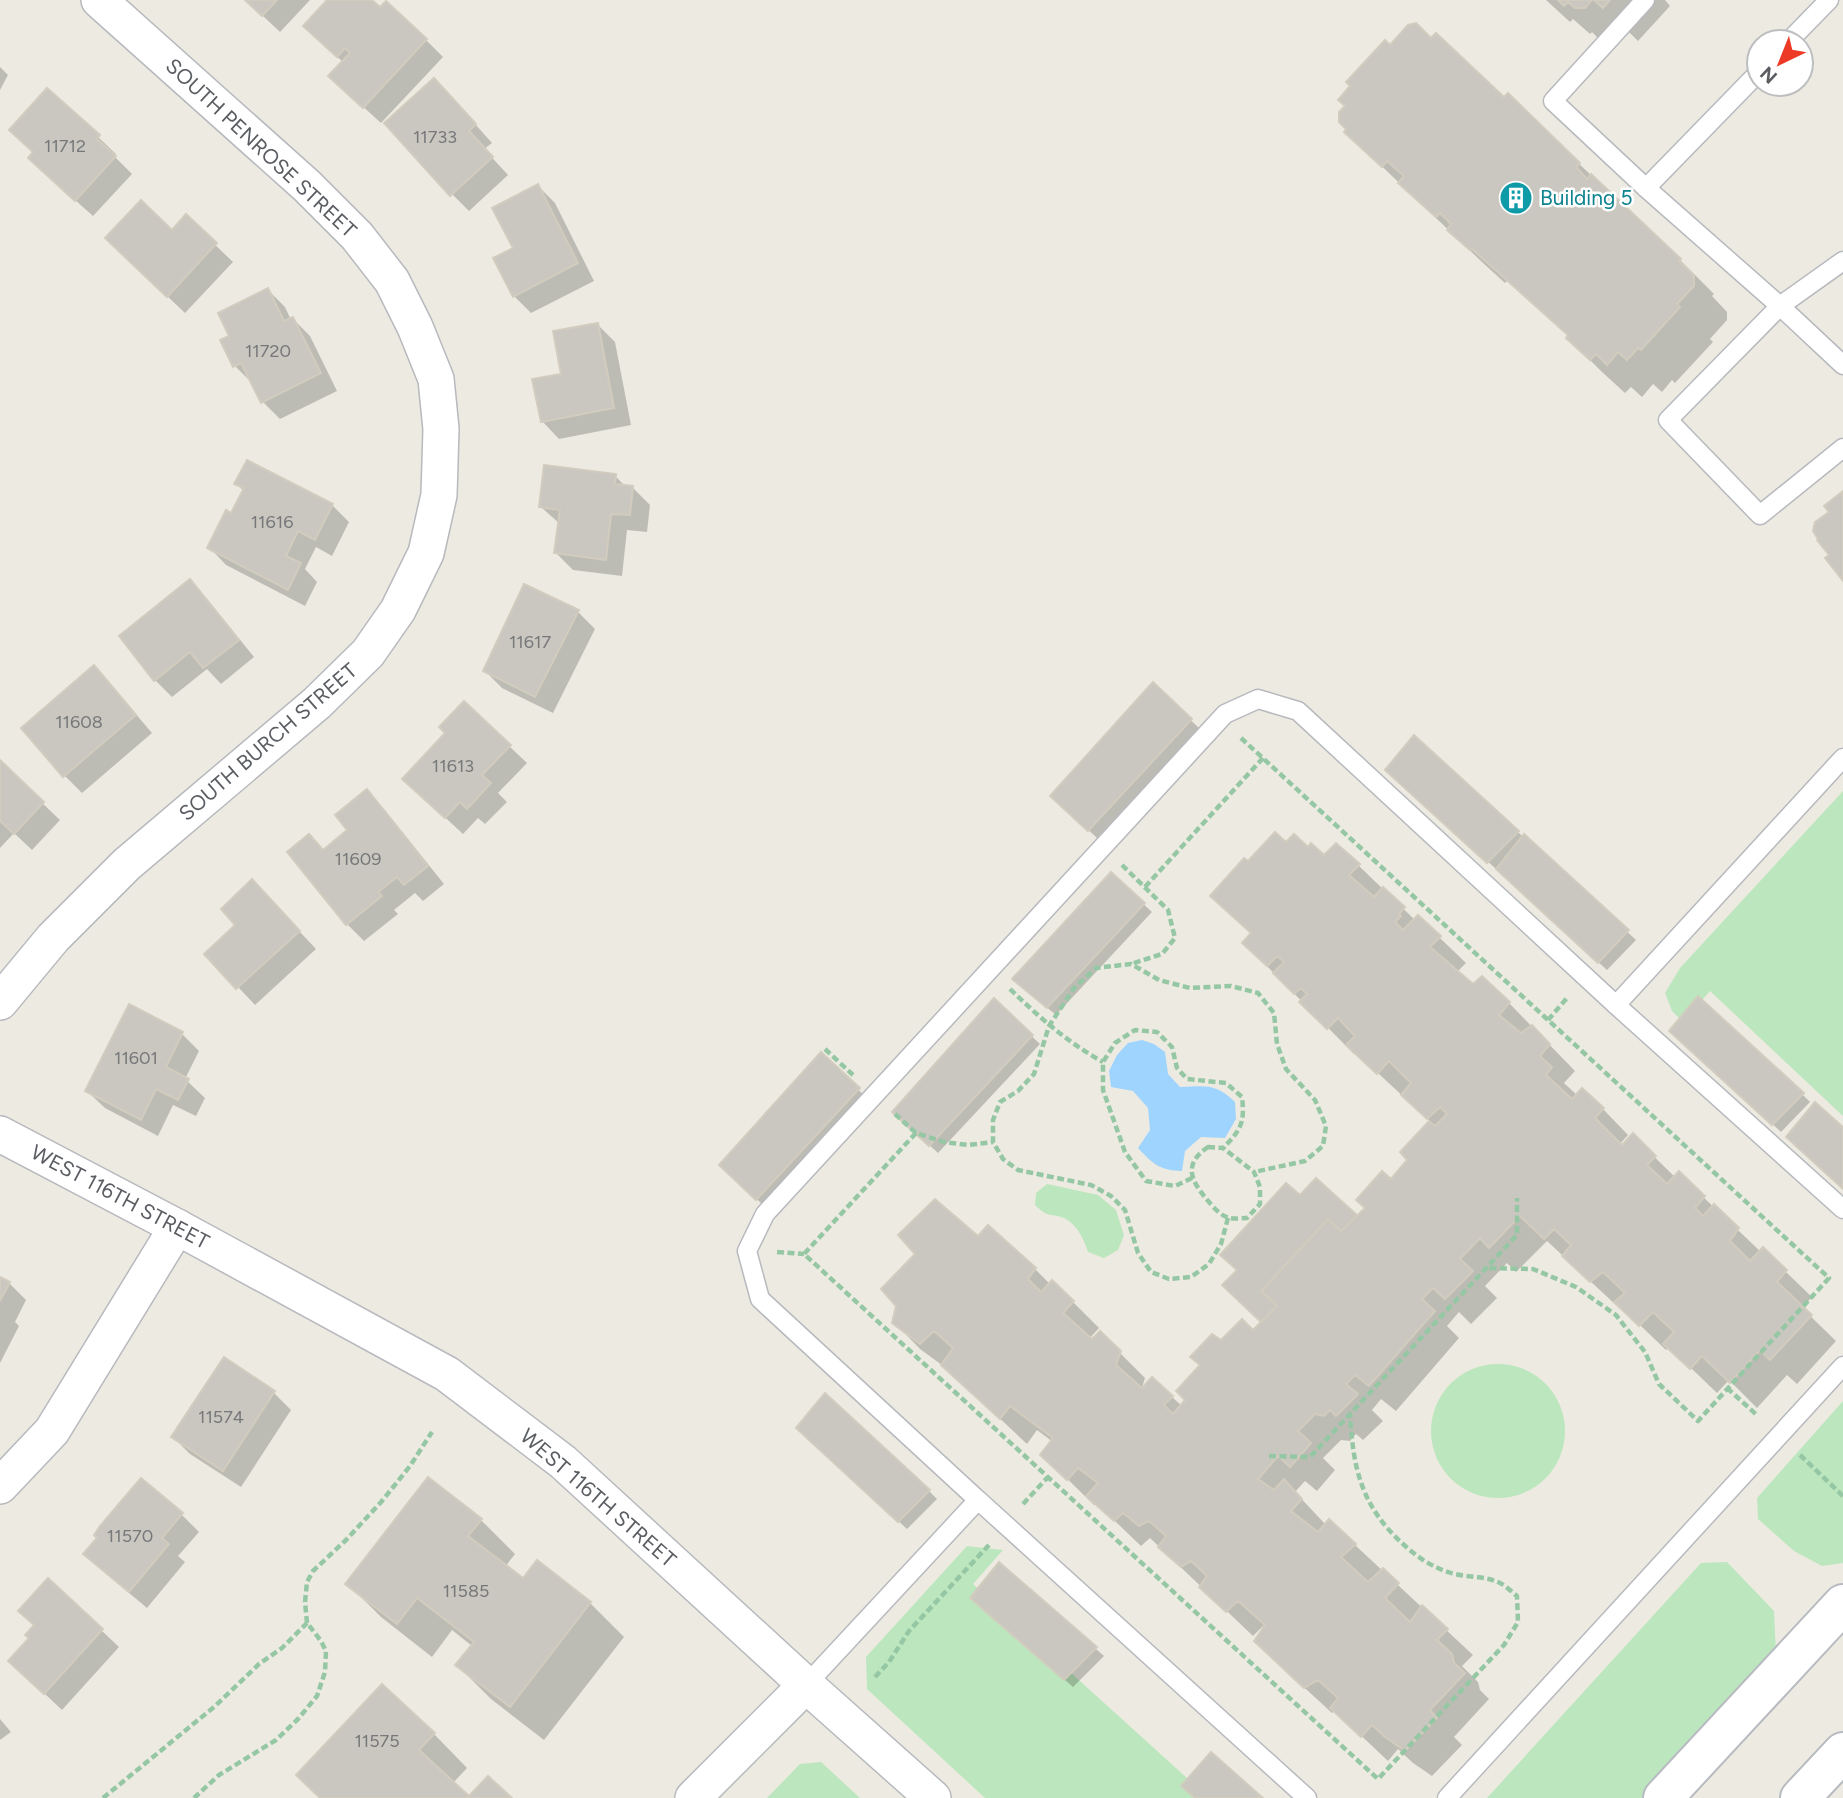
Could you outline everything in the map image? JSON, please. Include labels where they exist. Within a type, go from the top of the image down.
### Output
[{"type":"main road","points":[[1663,1798],[1843,1604]]},
{"type":"main road","points":[[1800,1798],[1843,1752]]},
{"type":"street","name":"SOUTH PENROSE STREET","points":[[99,0],[307,186],[357,236],[392,281],[415,327],[436,379],[441,429]]},
{"type":"street","name":"SOUTH BURCH STREET","points":[[0,1002],[53,939],[127,864],[317,703],[368,653],[398,610],[426,553],[439,495],[441,429]]},
{"type":"street","name":"WEST 116TH STREET","points":[[0,1134],[447,1374],[563,1462],[933,1798]]},
{"type":"street","points":[[0,1486],[52,1431],[177,1227]]},
{"type":"street","points":[[693,1798],[806,1685]]},
{"type":"lane","points":[[1645,0],[1553,101],[1843,365]]},
{"type":"lane","points":[[1802,28],[1829,0]]},
{"type":"lane","points":[[1646,188],[1745,86]]},
{"type":"lane","points":[[1843,261],[1780,306],[1668,420],[1760,515],[1843,448]]},
{"type":"lane","points":[[1307,1798],[760,1298],[747,1251],[765,1214],[1225,714],[1258,699],[1298,712],[1843,1209]]},
{"type":"lane","points":[[1616,1004],[1843,758]]},
{"type":"lane","points":[[1447,1798],[1843,1366]]},
{"type":"lane","points":[[806,1685],[978,1500]]},
{"type":"path","points":[[1236,734],[1829,1278],[1698,1421],[1659,1384],[1645,1352],[1616,1315],[1576,1287],[1533,1269],[1486,1268]]},
{"type":"path","points":[[1145,887],[1263,758]]},
{"type":"path","points":[[1102,847],[1168,910],[1175,938],[1162,954],[1130,964],[1096,968],[1074,988],[1049,1026],[1034,1074],[1018,1091],[1000,1102],[993,1120],[993,1142],[1003,1159],[1018,1170],[1091,1185],[1111,1196],[1125,1210],[1138,1253],[1151,1272],[1169,1279],[1191,1277],[1209,1264],[1221,1244],[1228,1218]]},
{"type":"path","points":[[1130,964],[1159,980],[1190,988],[1231,986],[1258,993],[1274,1013],[1277,1044],[1286,1069],[1315,1100],[1326,1126],[1323,1146],[1305,1161],[1254,1172]]},
{"type":"path","points":[[990,969],[1049,1026],[1102,1062]]},
{"type":"path","points":[[1548,1020],[1572,993]]},
{"type":"path","points":[[1192,1178],[1175,1186],[1146,1181],[1125,1152],[1103,1090],[1102,1062],[1115,1044],[1135,1030],[1157,1032],[1172,1047],[1177,1068],[1187,1079],[1226,1083],[1242,1097],[1244,1117],[1235,1136],[1223,1148]]},
{"type":"path","points":[[916,1133],[804,1254],[1378,1779],[1504,1645],[1518,1622],[1517,1597],[1503,1584],[1449,1573],[1419,1559],[1388,1530],[1369,1504],[1357,1470],[1350,1414]]},
{"type":"path","points":[[1208,1147],[1223,1148],[1254,1172],[1260,1187],[1260,1204],[1247,1218],[1228,1218],[1214,1208],[1198,1189],[1192,1178],[1191,1165],[1198,1154],[1208,1147]]},
{"type":"path","points":[[1269,1456],[1310,1457],[1517,1236],[1517,1198]]},
{"type":"path","points":[[1727,1388],[1762,1418]]},
{"type":"path","points":[[194,1798],[219,1775],[276,1740],[317,1696],[325,1672],[326,1651],[307,1623],[304,1602],[307,1582],[313,1571],[382,1501],[410,1466],[432,1432]]},
{"type":"path","points":[[1794,1449],[1843,1496]]},
{"type":"path","points":[[1023,1505],[1048,1477]]},
{"type":"path","points":[[875,1677],[889,1662],[909,1631],[991,1543]]},
{"type":"path","points":[[103,1798],[214,1707],[307,1623]]},
{"type":"green space","points":[[1843,791],[1843,1116],[1710,991],[1683,1022],[1672,1011],[1665,993],[1680,968]]},
{"type":"green space","points":[[1047,1184],[1098,1195],[1116,1210],[1124,1235],[1118,1250],[1104,1258],[1088,1252],[1074,1225],[1061,1217],[1044,1213],[1035,1205],[1036,1193]]},
{"type":"green space","points":[[1498,1364],[1524,1369],[1545,1384],[1560,1405],[1565,1431],[1560,1457],[1545,1478],[1524,1493],[1498,1498],[1472,1493],[1451,1478],[1436,1457],[1431,1431],[1436,1405],[1451,1384],[1472,1369]]},
{"type":"green space","points":[[1843,1401],[1843,1563],[1822,1566],[1794,1551],[1758,1519],[1757,1498]]},
{"type":"green space","points":[[967,1546],[1003,1550],[973,1584],[1209,1798],[985,1798],[867,1689],[866,1657]]},
{"type":"green space","points":[[1727,1562],[1774,1611],[1776,1653],[1641,1798],[1487,1798],[1701,1563]]},
{"type":"green space","points":[[821,1762],[860,1798],[767,1798],[800,1764]]},
{"type":"water","points":[[1142,1040],[1165,1052],[1168,1074],[1180,1087],[1203,1086],[1216,1089],[1235,1102],[1236,1119],[1225,1138],[1201,1137],[1185,1151],[1182,1171],[1157,1165],[1138,1148],[1150,1130],[1148,1108],[1133,1091],[1111,1087],[1109,1071],[1117,1055],[1128,1043]]},
{"type":"building","points":[[245,0],[277,0],[262,16]]},
{"type":"building","points":[[327,0],[372,0],[380,7],[386,1],[427,39],[363,108],[328,76],[350,53],[345,48],[337,57],[303,26]]},
{"type":"building","points":[[1558,0],[1592,0],[1585,8],[1575,8],[1568,2],[1564,6]]},
{"type":"building","points":[[1594,0],[1610,0],[1603,8]]},
{"type":"building","name":"Building 5","points":[[1416,23],[1431,38],[1436,33],[1504,97],[1508,93],[1580,163],[1576,167],[1587,179],[1591,174],[1681,259],[1679,261],[1694,276],[1694,286],[1677,304],[1680,307],[1641,350],[1638,348],[1627,360],[1618,352],[1607,365],[1596,354],[1590,360],[1566,338],[1568,335],[1447,230],[1451,224],[1440,213],[1436,217],[1398,183],[1404,176],[1387,161],[1382,167],[1344,132],[1346,129],[1339,122],[1339,112],[1345,106],[1338,100],[1350,86],[1346,82],[1385,40],[1390,45],[1408,25]]},
{"type":"building","points":[[434,78],[476,124],[469,131],[493,157],[450,196],[384,123]]},
{"type":"building","points":[[47,88],[100,135],[97,139],[116,156],[75,201],[28,158],[33,152],[9,130]]},
{"type":"building","points":[[538,184],[578,263],[513,297],[493,258],[513,248],[492,208]]},
{"type":"building","points":[[141,200],[172,230],[186,214],[217,243],[167,297],[105,238]]},
{"type":"building","points":[[268,288],[284,321],[293,317],[321,373],[261,403],[241,363],[233,367],[220,340],[229,336],[218,313]]},
{"type":"building","points":[[598,323],[614,408],[541,422],[532,379],[561,374],[553,331]]},
{"type":"building","points":[[247,460],[333,504],[315,540],[298,531],[286,556],[301,563],[288,590],[207,548],[226,510],[231,513],[244,488],[234,484]]},
{"type":"building","points":[[544,465],[616,474],[615,484],[633,486],[630,515],[611,514],[606,560],[554,553],[560,510],[539,507]]},
{"type":"building","points":[[1843,491],[1843,581],[1825,558],[1829,555],[1813,531],[1815,522],[1829,512],[1824,506]]},
{"type":"building","points":[[190,579],[239,640],[203,668],[190,652],[154,681],[119,636]]},
{"type":"building","points":[[524,584],[579,610],[535,697],[483,671]]},
{"type":"building","points":[[94,665],[136,715],[63,777],[21,728]]},
{"type":"building","points":[[1153,682],[1192,719],[1088,831],[1050,796]]},
{"type":"building","points":[[464,701],[511,745],[482,775],[491,783],[467,809],[460,802],[445,818],[402,779],[445,733],[439,727]]},
{"type":"building","points":[[1414,735],[1519,831],[1487,863],[1385,770]]},
{"type":"building","points":[[0,760],[44,802],[14,834],[0,821]]},
{"type":"building","points":[[367,789],[428,866],[404,885],[397,877],[378,892],[382,896],[346,925],[287,852],[309,834],[323,850],[347,830],[335,815]]},
{"type":"building","points":[[1275,832],[1286,842],[1294,834],[1308,847],[1311,843],[1324,855],[1336,843],[1360,864],[1349,875],[1374,897],[1383,887],[1405,907],[1395,922],[1403,930],[1418,915],[1441,936],[1430,947],[1473,984],[1482,976],[1510,1002],[1499,1015],[1521,1033],[1532,1025],[1550,1044],[1540,1056],[1552,1067],[1546,1075],[1572,1099],[1582,1088],[1604,1108],[1595,1118],[1622,1145],[1633,1133],[1656,1156],[1647,1165],[1667,1184],[1679,1171],[1705,1196],[1695,1208],[1703,1216],[1714,1204],[1739,1228],[1730,1241],[1750,1261],[1763,1247],[1787,1270],[1777,1282],[1812,1315],[1770,1360],[1760,1350],[1730,1383],[1702,1356],[1690,1369],[1663,1344],[1674,1332],[1653,1312],[1639,1326],[1614,1302],[1625,1293],[1603,1272],[1590,1282],[1562,1256],[1571,1245],[1554,1229],[1544,1239],[1520,1216],[1489,1248],[1480,1238],[1460,1259],[1473,1271],[1445,1299],[1433,1288],[1422,1299],[1435,1311],[1369,1386],[1355,1375],[1346,1384],[1358,1394],[1336,1416],[1330,1410],[1324,1416],[1315,1414],[1298,1431],[1311,1443],[1290,1467],[1278,1456],[1258,1479],[1274,1490],[1284,1479],[1302,1499],[1291,1511],[1318,1532],[1329,1519],[1356,1544],[1341,1557],[1368,1582],[1383,1568],[1399,1583],[1385,1598],[1410,1622],[1422,1605],[1448,1629],[1437,1640],[1452,1654],[1454,1663],[1465,1673],[1430,1710],[1437,1718],[1405,1751],[1372,1725],[1361,1737],[1330,1708],[1338,1698],[1318,1680],[1304,1688],[1254,1641],[1265,1625],[1238,1601],[1226,1612],[1199,1587],[1207,1576],[1191,1561],[1181,1567],[1158,1547],[1166,1536],[1149,1521],[1139,1526],[1123,1513],[1114,1521],[1086,1496],[1098,1483],[1078,1468],[1067,1480],[1040,1455],[1053,1438],[1010,1406],[1000,1419],[941,1365],[953,1348],[934,1331],[920,1344],[892,1323],[896,1306],[881,1289],[915,1254],[898,1235],[935,1199],[978,1236],[988,1225],[1036,1268],[1028,1279],[1041,1292],[1052,1280],[1074,1301],[1063,1313],[1092,1339],[1100,1331],[1121,1351],[1116,1365],[1142,1388],[1152,1377],[1173,1396],[1164,1405],[1173,1414],[1185,1400],[1176,1391],[1200,1365],[1190,1357],[1212,1334],[1221,1340],[1242,1319],[1253,1330],[1277,1306],[1261,1291],[1328,1219],[1341,1231],[1365,1208],[1356,1200],[1382,1171],[1391,1179],[1407,1160],[1400,1152],[1429,1121],[1435,1126],[1447,1114],[1440,1107],[1427,1119],[1401,1095],[1411,1083],[1389,1061],[1377,1074],[1346,1045],[1355,1036],[1338,1018],[1327,1029],[1299,1002],[1307,994],[1301,988],[1294,994],[1273,973],[1284,962],[1277,956],[1267,966],[1242,943],[1251,933],[1210,896],[1244,858],[1248,861]]},
{"type":"building","points":[[1524,834],[1629,930],[1598,963],[1496,869]]},
{"type":"building","points":[[1111,872],[1145,903],[1047,1008],[1012,979]]},
{"type":"building","points":[[252,879],[300,931],[236,989],[204,954],[235,925],[221,909]]},
{"type":"building","points":[[1698,996],[1804,1093],[1772,1125],[1669,1031]]},
{"type":"building","points":[[994,998],[1033,1035],[929,1146],[892,1112]]},
{"type":"building","points":[[129,1004],[183,1032],[166,1067],[189,1079],[178,1100],[156,1089],[141,1120],[85,1091]]},
{"type":"building","points":[[821,1052],[860,1088],[756,1200],[719,1165]]},
{"type":"building","points":[[1815,1102],[1843,1127],[1843,1189],[1786,1137]]},
{"type":"building","points":[[1316,1178],[1357,1215],[1341,1231],[1328,1219],[1261,1291],[1277,1306],[1261,1322],[1222,1285],[1237,1270],[1220,1255],[1286,1183],[1300,1195]]},
{"type":"building","points":[[0,1277],[10,1282],[0,1301]]},
{"type":"building","points":[[224,1357],[275,1391],[223,1471],[171,1437]]},
{"type":"building","points":[[825,1393],[930,1490],[898,1522],[796,1428]]},
{"type":"building","points":[[428,1477],[482,1519],[468,1536],[523,1578],[537,1560],[591,1602],[510,1707],[455,1665],[474,1642],[417,1598],[397,1624],[345,1584]]},
{"type":"building","points":[[141,1478],[183,1513],[162,1538],[169,1544],[129,1592],[83,1554],[97,1538],[94,1535],[100,1526]]},
{"type":"building","points":[[999,1562],[1097,1647],[1064,1680],[970,1598]]},
{"type":"building","points":[[48,1578],[103,1629],[44,1694],[8,1661],[29,1638],[25,1635],[34,1625],[18,1611]]},
{"type":"building","points":[[382,1684],[435,1733],[419,1750],[469,1796],[488,1776],[512,1798],[320,1798],[296,1775]]},
{"type":"building","points":[[1211,1752],[1263,1798],[1195,1798],[1181,1786]]},
{"type":"place","name":"Building 5","points":[[1516,198]]}]
